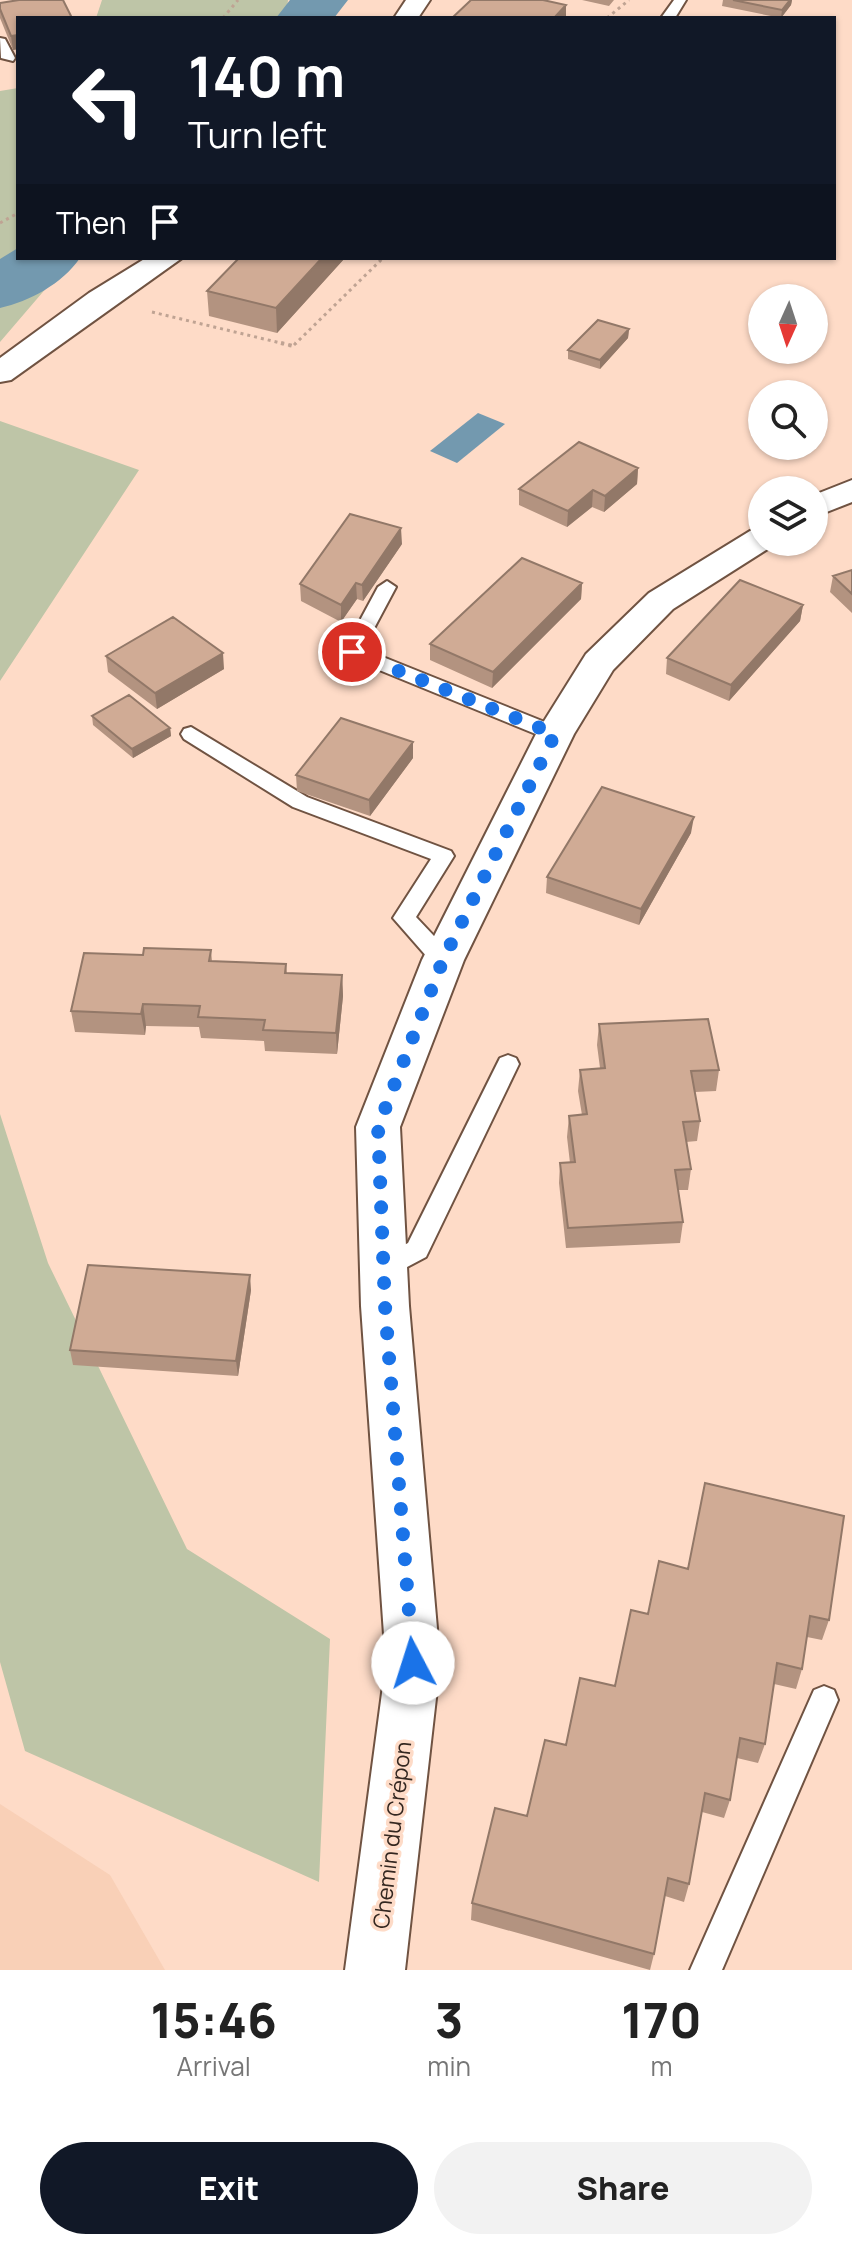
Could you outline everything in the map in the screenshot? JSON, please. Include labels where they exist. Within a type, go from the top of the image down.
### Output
[{"type":"street","points":[[0,373],[100,299],[164,260]]},
{"type":"street","points":[[828,501],[852,490]]},
{"type":"street","name":"Chemin du Crépon","points":[[375,1970],[413,1663],[383,1268],[378,1127],[443,960],[555,734],[599,662],[661,601],[748,547]]},
{"type":"lane","points":[[0,42],[8,58]]},
{"type":"lane","points":[[387,587],[352,652],[555,734]]},
{"type":"lane","points":[[191,734],[300,802],[444,856],[404,918],[443,960]]},
{"type":"lane","points":[[383,1268],[417,1250],[508,1064]]},
{"type":"lane","points":[[706,1970],[824,1700]]},
{"type":"path","points":[[225,16],[238,0]]},
{"type":"path","points":[[609,16],[629,0]]},
{"type":"path","points":[[100,299],[293,346],[381,260]]},
{"type":"shaded area","points":[[0,1804],[110,1875],[165,1970],[0,1970]]},
{"type":"green space","points":[[102,0],[288,0],[286,16],[97,16]]},
{"type":"green space","points":[[16,88],[16,260],[70,260],[0,342],[0,91]]},
{"type":"green space","points":[[0,421],[139,470],[0,681]]},
{"type":"green space","points":[[0,1114],[48,1263],[187,1549],[330,1639],[319,1882],[25,1751],[0,1662]]},
{"type":"water","points":[[478,413],[505,424],[457,463],[430,451]]},
{"type":"building","points":[[63,0],[71,16],[16,16],[16,35],[11,36],[0,3]]},
{"type":"building","points":[[471,0],[543,0],[566,5],[556,16],[454,16]]},
{"type":"building","points":[[733,0],[790,0],[782,10]]},
{"type":"building","points":[[237,260],[320,260],[276,308],[207,291]]},
{"type":"building","points":[[598,320],[629,329],[600,360],[568,350]]},
{"type":"building","points":[[579,442],[638,468],[605,496],[593,490],[568,511],[519,489]]},
{"type":"building","points":[[350,514],[401,528],[362,585],[356,583],[341,605],[300,584]]},
{"type":"building","points":[[522,558],[582,583],[493,672],[430,644]]},
{"type":"building","points":[[852,570],[852,594],[833,576]]},
{"type":"building","points":[[740,580],[803,605],[731,685],[667,658]]},
{"type":"building","points":[[173,617],[223,653],[155,693],[106,656]]},
{"type":"building","points":[[129,695],[170,728],[132,749],[92,716]]},
{"type":"building","points":[[341,718],[413,742],[369,800],[296,775]]},
{"type":"building","points":[[602,787],[694,817],[641,909],[547,877]]},
{"type":"building","points":[[144,948],[211,950],[209,961],[286,964],[285,973],[342,975],[336,1033],[263,1030],[265,1020],[198,1017],[200,1006],[143,1004],[141,1014],[71,1011],[84,953],[143,955]]},
{"type":"building","points":[[708,1019],[719,1070],[691,1071],[700,1121],[683,1122],[691,1169],[675,1170],[683,1222],[568,1228],[560,1163],[575,1162],[569,1116],[587,1114],[580,1070],[605,1068],[599,1024]]},
{"type":"building","points":[[88,1265],[250,1275],[236,1361],[70,1350]]},
{"type":"building","points":[[705,1483],[844,1516],[829,1620],[810,1616],[802,1669],[777,1663],[765,1744],[740,1738],[730,1800],[705,1793],[689,1884],[668,1878],[654,1954],[472,1903],[495,1808],[527,1816],[545,1740],[566,1745],[580,1678],[615,1686],[631,1610],[648,1614],[659,1561],[688,1569]]},
{"type":"waterway","points":[[306,16],[320,0]]},
{"type":"waterway","points":[[0,288],[44,260]]},
{"type":"route","points":[[352,652],[555,734],[443,960],[378,1127],[385,1306],[413,1663]]}]
